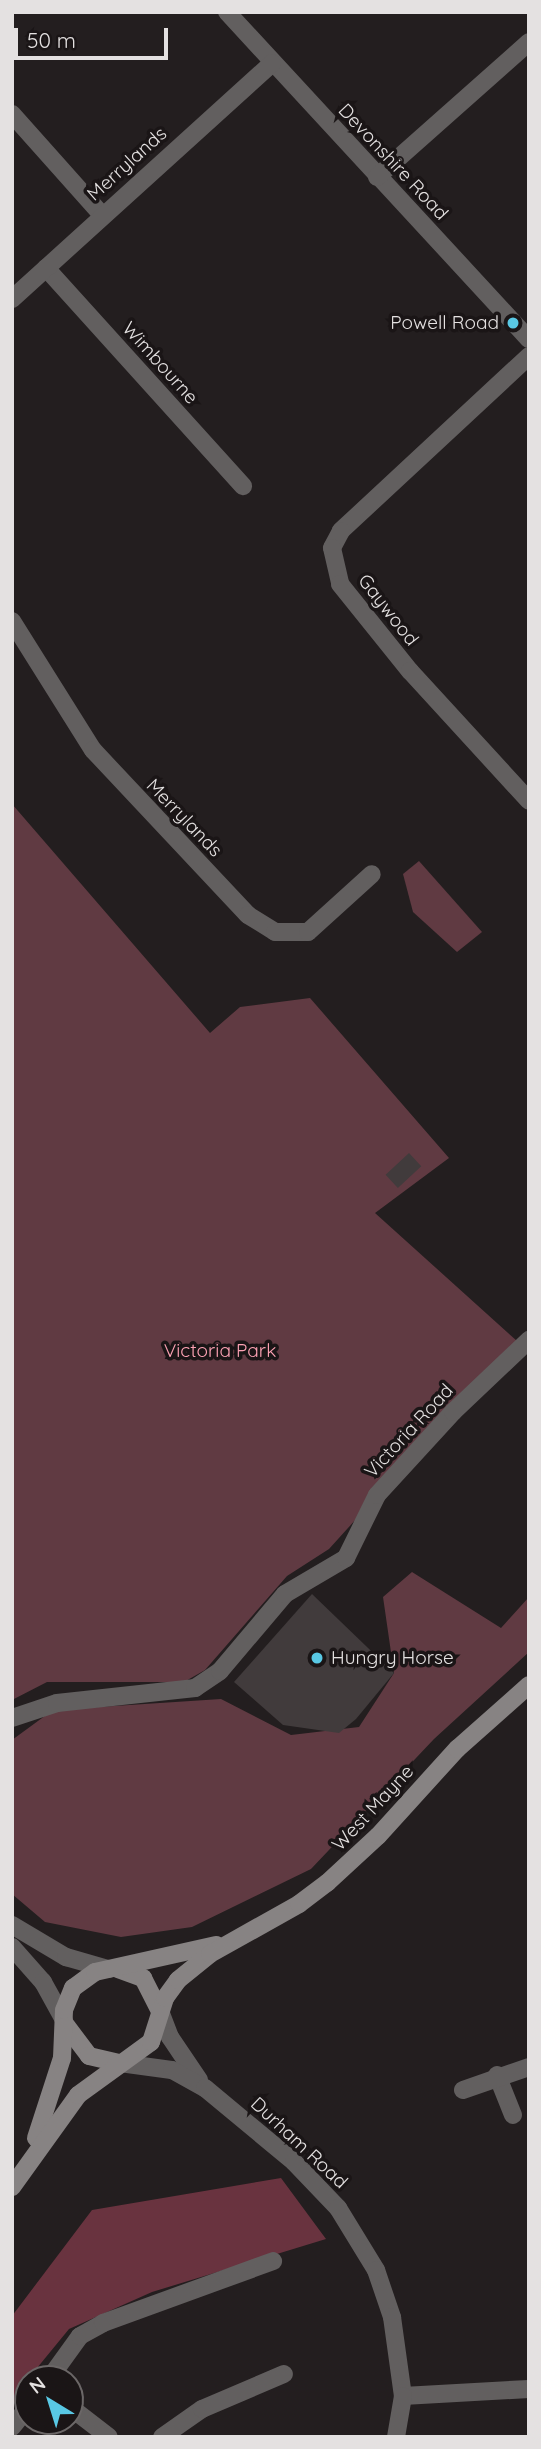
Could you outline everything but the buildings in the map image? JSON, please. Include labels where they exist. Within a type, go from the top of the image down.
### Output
[{"type":"main road","name":"West Mayne","points":[[12,2186],[78,2095],[151,2042],[160,2011],[178,1980],[232,1940],[299,1905],[356,1858],[457,1749],[529,1685]]},
{"type":"main road","name":"West Mayne","points":[[22,2169],[56,2082],[66,2000],[73,1988],[83,1978],[108,1969],[232,1940]]},
{"type":"main road","points":[[108,1969],[143,1978],[160,2011]]},
{"type":"main road","points":[[64,2020],[69,2035],[89,2056],[120,2063]]},
{"type":"street","name":"Devonshire Road","points":[[228,12],[271,63],[529,339]]},
{"type":"street","points":[[377,177],[529,42]]},
{"type":"street","name":"Merrylands","points":[[12,299],[271,63]]},
{"type":"street","points":[[12,114],[102,215]]},
{"type":"street","name":"Wimbourne","points":[[46,268],[243,486]]},
{"type":"street","name":"Gaywood","points":[[529,356],[341,531],[332,548],[340,584],[372,625],[529,801]]},
{"type":"street","name":"Merrylands","points":[[12,621],[93,750],[248,915],[275,932],[309,932],[372,874]]},
{"type":"street","name":"Victoria Road","points":[[12,1718],[57,1703],[195,1688],[220,1671],[285,1594],[346,1558],[377,1495],[453,1412],[529,1340]]},
{"type":"street","points":[[12,1925],[66,1957],[108,1969]]},
{"type":"street","points":[[12,1947],[43,1982],[64,2020]]},
{"type":"street","name":"Durham Road","points":[[160,2011],[180,2055],[205,2088],[308,2176],[359,2238],[393,2318],[403,2396],[396,2437]]},
{"type":"street","name":"Durham Road","points":[[120,2063],[161,2067],[205,2088]]},
{"type":"street","points":[[463,2090],[497,2075],[529,2067]]},
{"type":"street","points":[[497,2075],[513,2115]]},
{"type":"street","points":[[59,2365],[80,2336],[103,2323],[273,2261]]},
{"type":"street","points":[[162,2437],[202,2409],[284,2374]]},
{"type":"street","points":[[403,2396],[529,2389]]},
{"type":"street","points":[[84,2418],[109,2437]]},
{"type":"green space","name":"Victoria Park","points":[[12,804],[210,1033],[240,1007],[310,998],[449,1158],[375,1213],[517,1341],[329,1549],[287,1576],[205,1670],[184,1682],[47,1682],[12,1700]]},
{"type":"green space","points":[[419,861],[482,932],[457,952],[413,912],[403,874]]},
{"type":"green space","points":[[412,1572],[501,1628],[529,1597],[529,1652],[434,1739],[311,1869],[192,1927],[121,1937],[45,1922],[12,1894],[12,1740],[53,1710],[221,1699],[291,1735],[359,1727],[394,1673],[383,1597]]},
{"type":"shaded area","points":[[281,2178],[326,2239],[152,2292],[69,2329],[39,2365],[14,2365],[12,2407],[12,2316],[92,2210]]},
{"type":"place","name":"Powell Road","points":[[513,323]]},
{"type":"place","name":"Hungry Horse","points":[[317,1658]]}]
